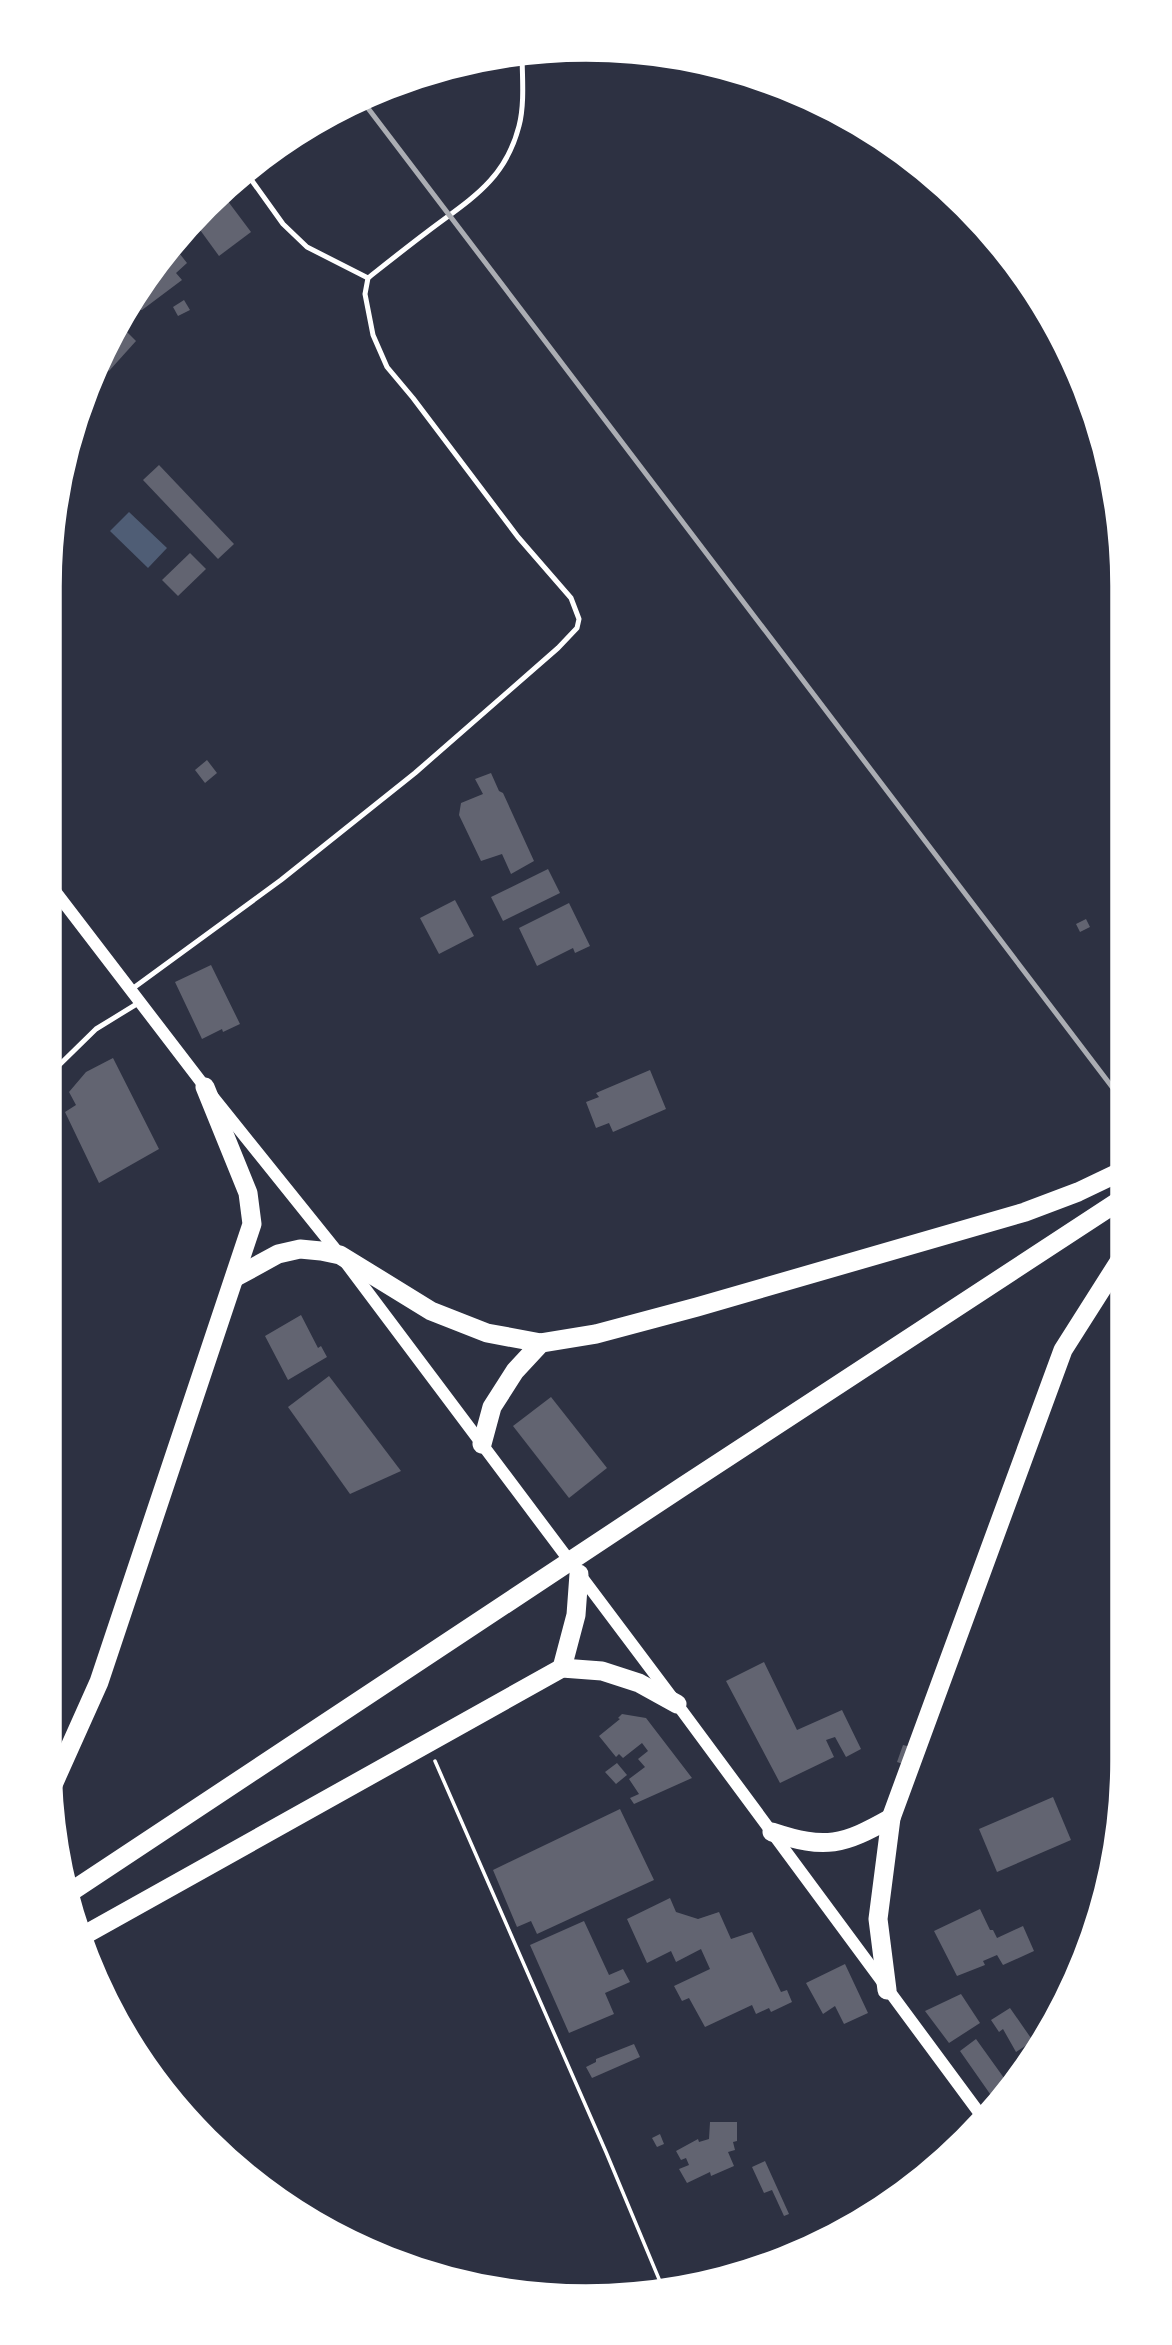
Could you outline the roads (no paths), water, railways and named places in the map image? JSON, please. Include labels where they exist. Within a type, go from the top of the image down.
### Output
[{"type":"highway","points":[[60,1769],[99,1682],[252,1224],[248,1193],[205,1087]]},
{"type":"highway","points":[[236,1277],[278,1254],[300,1250],[340,1255],[431,1311],[487,1333],[541,1343],[596,1334],[697,1307],[1025,1212],[1112,1176]]},
{"type":"highway","points":[[76,1889],[1112,1206]]},
{"type":"highway","points":[[887,1990],[878,1919],[891,1818],[1063,1350],[1112,1273]]},
{"type":"highway","points":[[481,1444],[492,1407],[515,1371],[541,1343]]},
{"type":"highway","points":[[562,1668],[576,1615],[579,1574]]},
{"type":"highway","points":[[89,1933],[562,1668],[602,1671],[639,1683],[677,1704]]},
{"type":"highway","points":[[772,1832],[802,1842],[828,1844],[858,1836],[891,1818]]},
{"type":"street","points":[[60,897],[205,1087],[340,1255],[677,1704],[977,2111]]},
{"type":"lane","points":[[131,989],[281,880],[415,773],[558,648],[577,628],[579,619],[571,598],[518,537],[387,367],[373,335],[365,294],[368,278],[489,185],[510,154],[520,124],[522,64]]},
{"type":"lane","points":[[251,180],[283,224],[306,247],[368,278]]},
{"type":"lane","points":[[60,1064],[96,1029],[140,1002]]},
{"type":"water","points":[[129,512],[167,548],[148,568],[110,531]]},
{"type":"railway","points":[[368,108],[1112,1087]]}]
